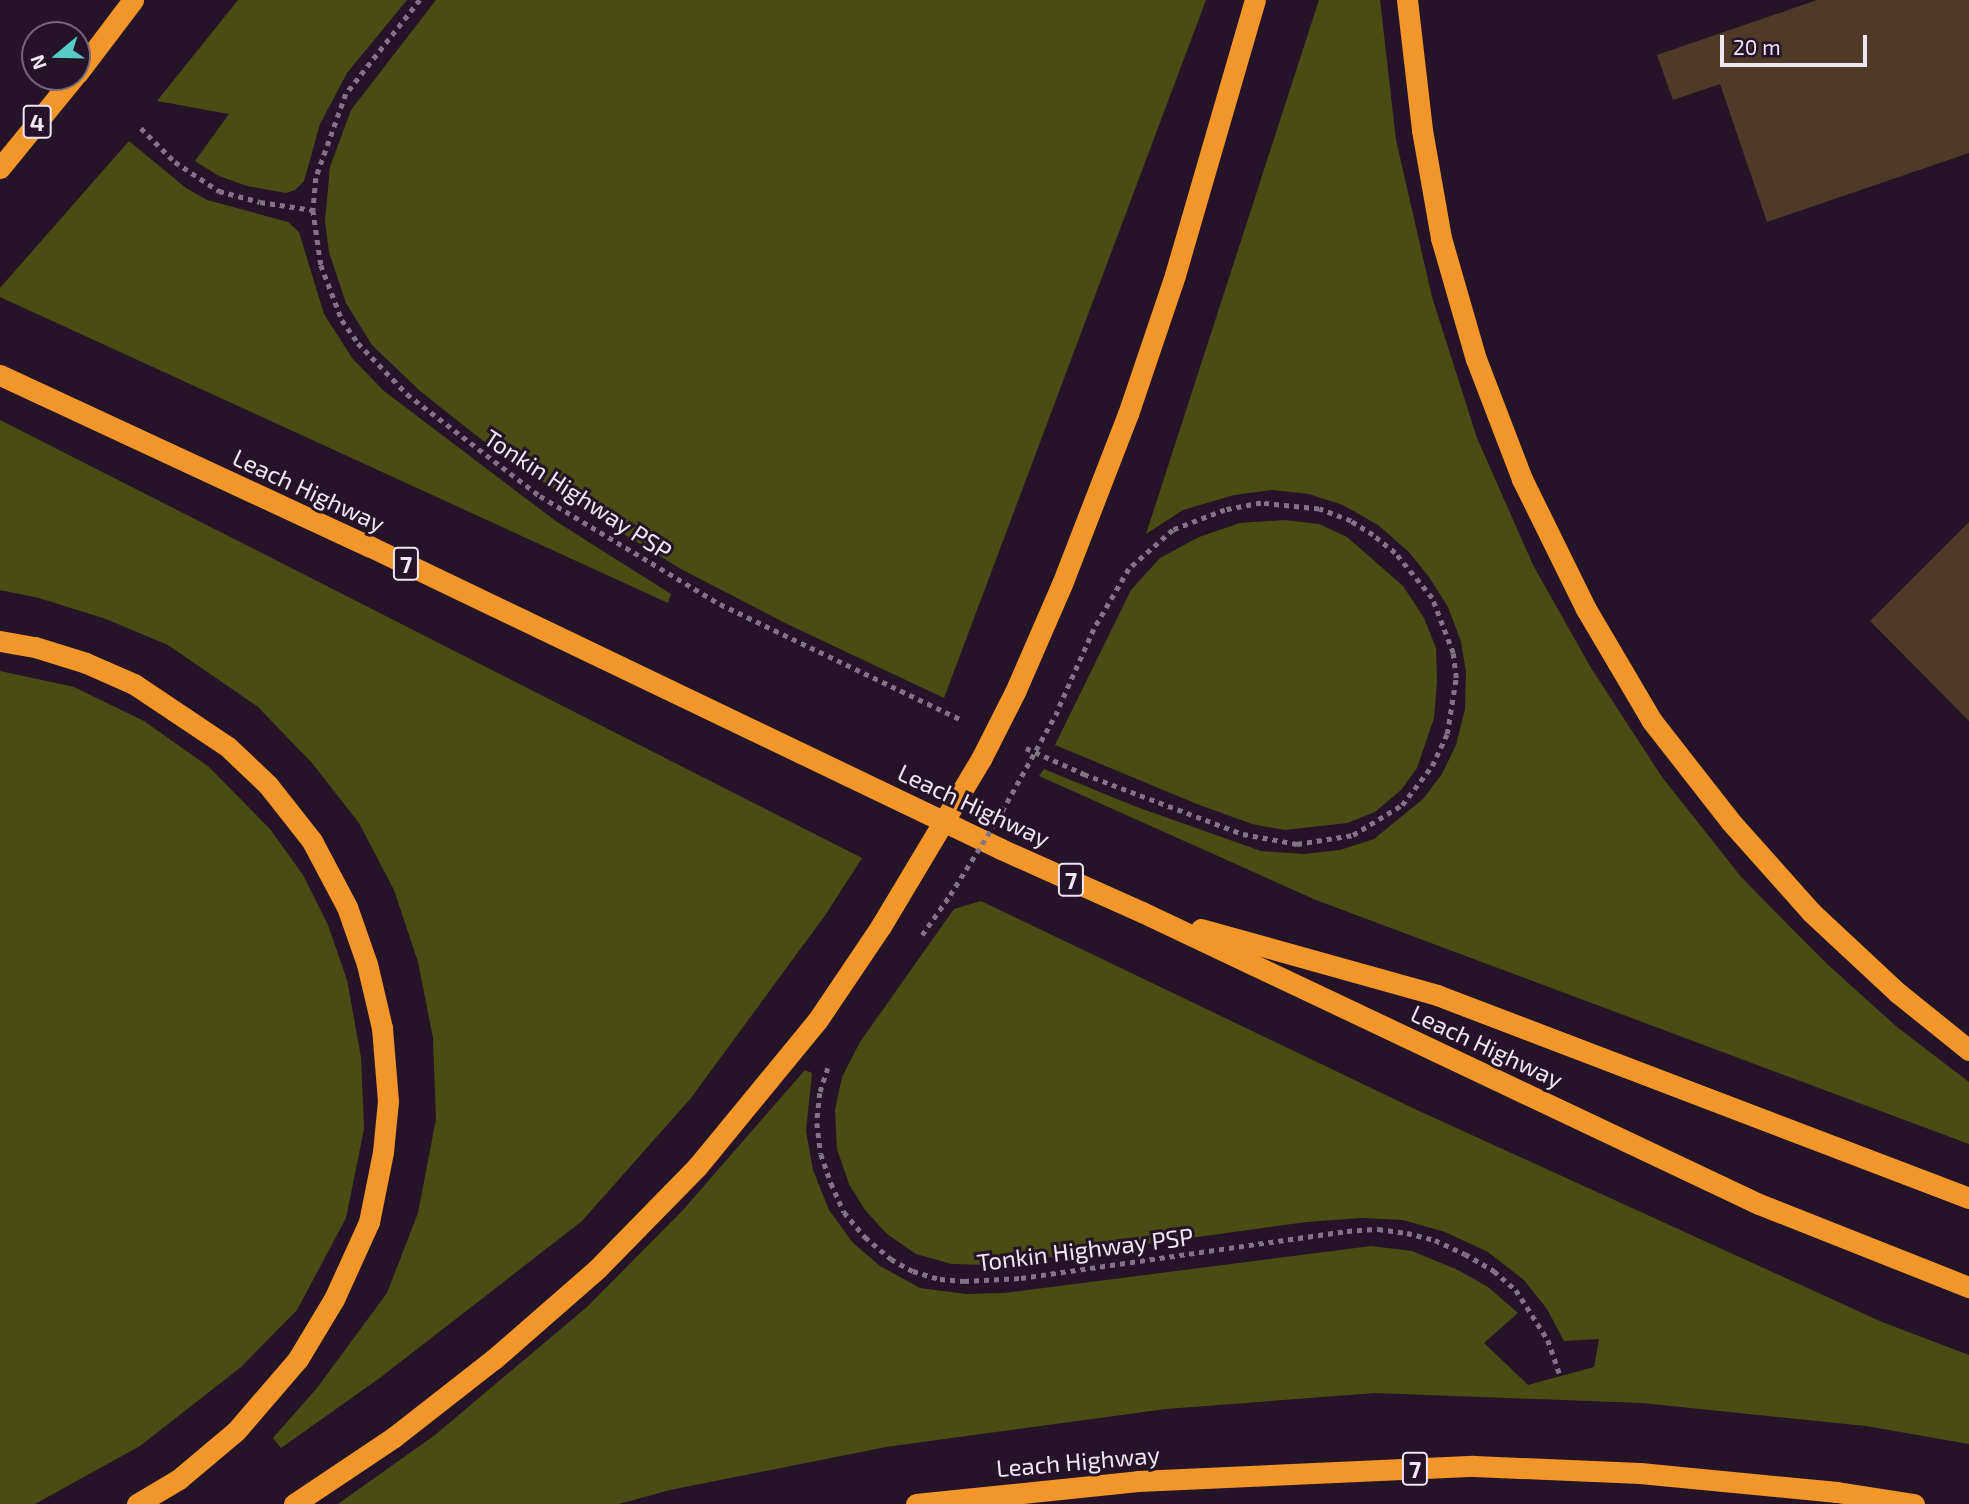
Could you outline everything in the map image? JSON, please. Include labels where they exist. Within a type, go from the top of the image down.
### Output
[{"type":"highway","name":"4","points":[[91,55],[133,0]]},
{"type":"highway","points":[[295,1504],[394,1437],[494,1359],[597,1269],[697,1167],[817,1021],[881,926],[981,759],[1015,692],[1062,584],[1128,414],[1175,275],[1255,0]]},
{"type":"highway","points":[[1407,0],[1422,130],[1448,262],[1476,359],[1522,479],[1586,609],[1652,721],[1730,821],[1811,912],[1898,993],[1969,1050]]},
{"type":"highway","name":"4","points":[[0,168],[63,91]]},
{"type":"highway","name":"Leach Highway","points":[[0,375],[369,546],[1001,849],[1142,912],[1759,1205],[1969,1287]]},
{"type":"highway","points":[[0,641],[35,647],[86,663],[134,684],[228,747],[268,785],[312,841],[348,907],[367,964],[382,1028],[387,1101],[383,1152],[369,1222],[334,1299],[298,1359],[236,1431],[179,1479],[137,1504]]},
{"type":"highway","points":[[1142,912],[1437,995],[1969,1198]]},
{"type":"highway","name":"Leach Highway","points":[[916,1504],[1138,1481],[1474,1466],[1640,1473],[1837,1492],[1914,1504]]},
{"type":"path","name":"Tonkin Highway PSP","points":[[420,0],[346,94],[316,178],[313,210],[321,265],[342,320],[380,368],[448,428],[540,496],[720,604],[972,724]]},
{"type":"path","points":[[141,128],[175,162],[219,191],[260,202],[313,210]]},
{"type":"path","points":[[921,937],[997,820],[1057,712],[1109,600],[1129,569],[1173,530],[1198,519],[1261,503],[1319,509],[1351,520],[1395,553],[1432,598],[1445,625],[1453,653],[1456,678],[1447,734],[1432,766],[1402,805],[1353,835],[1297,844],[1243,834],[1084,774],[1022,747]]},
{"type":"path","name":"Tonkin Highway PSP","points":[[831,1060],[820,1093],[817,1123],[821,1154],[831,1183],[844,1212],[865,1237],[891,1259],[913,1271],[940,1279],[964,1281],[1021,1279],[1347,1231],[1378,1229],[1407,1233],[1434,1240],[1465,1254],[1494,1271],[1516,1290],[1548,1340],[1560,1374]]},
{"type":"green space","points":[[238,0],[407,0],[347,73],[320,124],[304,181],[295,190],[286,193],[247,186],[219,176],[195,161],[229,114],[157,101]]},
{"type":"green space","points":[[436,0],[1206,0],[944,698],[785,623],[681,569],[586,511],[482,440],[420,391],[372,345],[346,303],[329,252],[325,221],[330,167],[351,110]]},
{"type":"green space","points":[[1319,0],[1380,0],[1396,140],[1432,297],[1477,438],[1533,565],[1591,668],[1662,777],[1742,878],[1827,964],[1897,1027],[1969,1082],[1969,1144],[1316,900],[1039,776],[1044,769],[1134,806],[1261,851],[1304,854],[1340,850],[1374,839],[1423,799],[1442,774],[1456,745],[1465,709],[1466,672],[1461,642],[1448,607],[1429,577],[1409,552],[1378,525],[1343,505],[1309,494],[1272,490],[1234,495],[1183,510],[1146,534]]},
{"type":"green space","points":[[129,141],[186,188],[207,200],[288,222],[299,232],[324,314],[352,358],[384,391],[557,522],[671,594],[668,603],[0,297],[0,288]]},
{"type":"green space","points":[[0,420],[862,858],[826,914],[691,1098],[582,1221],[381,1377],[281,1448],[273,1438],[317,1388],[387,1293],[418,1213],[436,1119],[433,1038],[418,962],[394,890],[359,823],[312,763],[258,707],[168,645],[106,619],[39,598],[0,590]]},
{"type":"green space","points":[[1284,520],[1319,524],[1347,537],[1403,586],[1424,618],[1436,648],[1434,718],[1417,768],[1401,790],[1375,812],[1347,823],[1285,830],[1252,824],[1197,804],[1055,745],[1131,590],[1160,558],[1199,537],[1240,523]]},
{"type":"green space","points":[[0,671],[74,687],[144,721],[209,767],[270,829],[303,875],[328,925],[347,980],[361,1057],[364,1129],[346,1218],[297,1310],[241,1367],[140,1446],[35,1504],[0,1504]]},
{"type":"green space","points":[[981,901],[1417,1110],[1882,1322],[1969,1355],[1969,1444],[1866,1426],[1642,1403],[1375,1393],[1166,1409],[886,1447],[670,1490],[619,1504],[338,1504],[435,1435],[587,1307],[683,1210],[805,1070],[812,1073],[806,1131],[813,1170],[829,1210],[853,1243],[880,1266],[920,1288],[966,1294],[1005,1293],[1371,1246],[1412,1251],[1458,1270],[1488,1287],[1518,1313],[1484,1343],[1528,1385],[1594,1367],[1599,1339],[1564,1341],[1547,1309],[1524,1280],[1488,1252],[1445,1232],[1403,1220],[1361,1218],[1306,1222],[993,1265],[952,1264],[916,1254],[887,1234],[865,1210],[849,1184],[837,1149],[835,1110],[842,1077],[860,1042],[954,909]]},
{"type":"building","points":[[1817,0],[1969,0],[1969,153],[1767,222],[1720,84],[1673,100],[1657,55]]},
{"type":"building","points":[[1969,522],[1969,721],[1870,621]]}]
